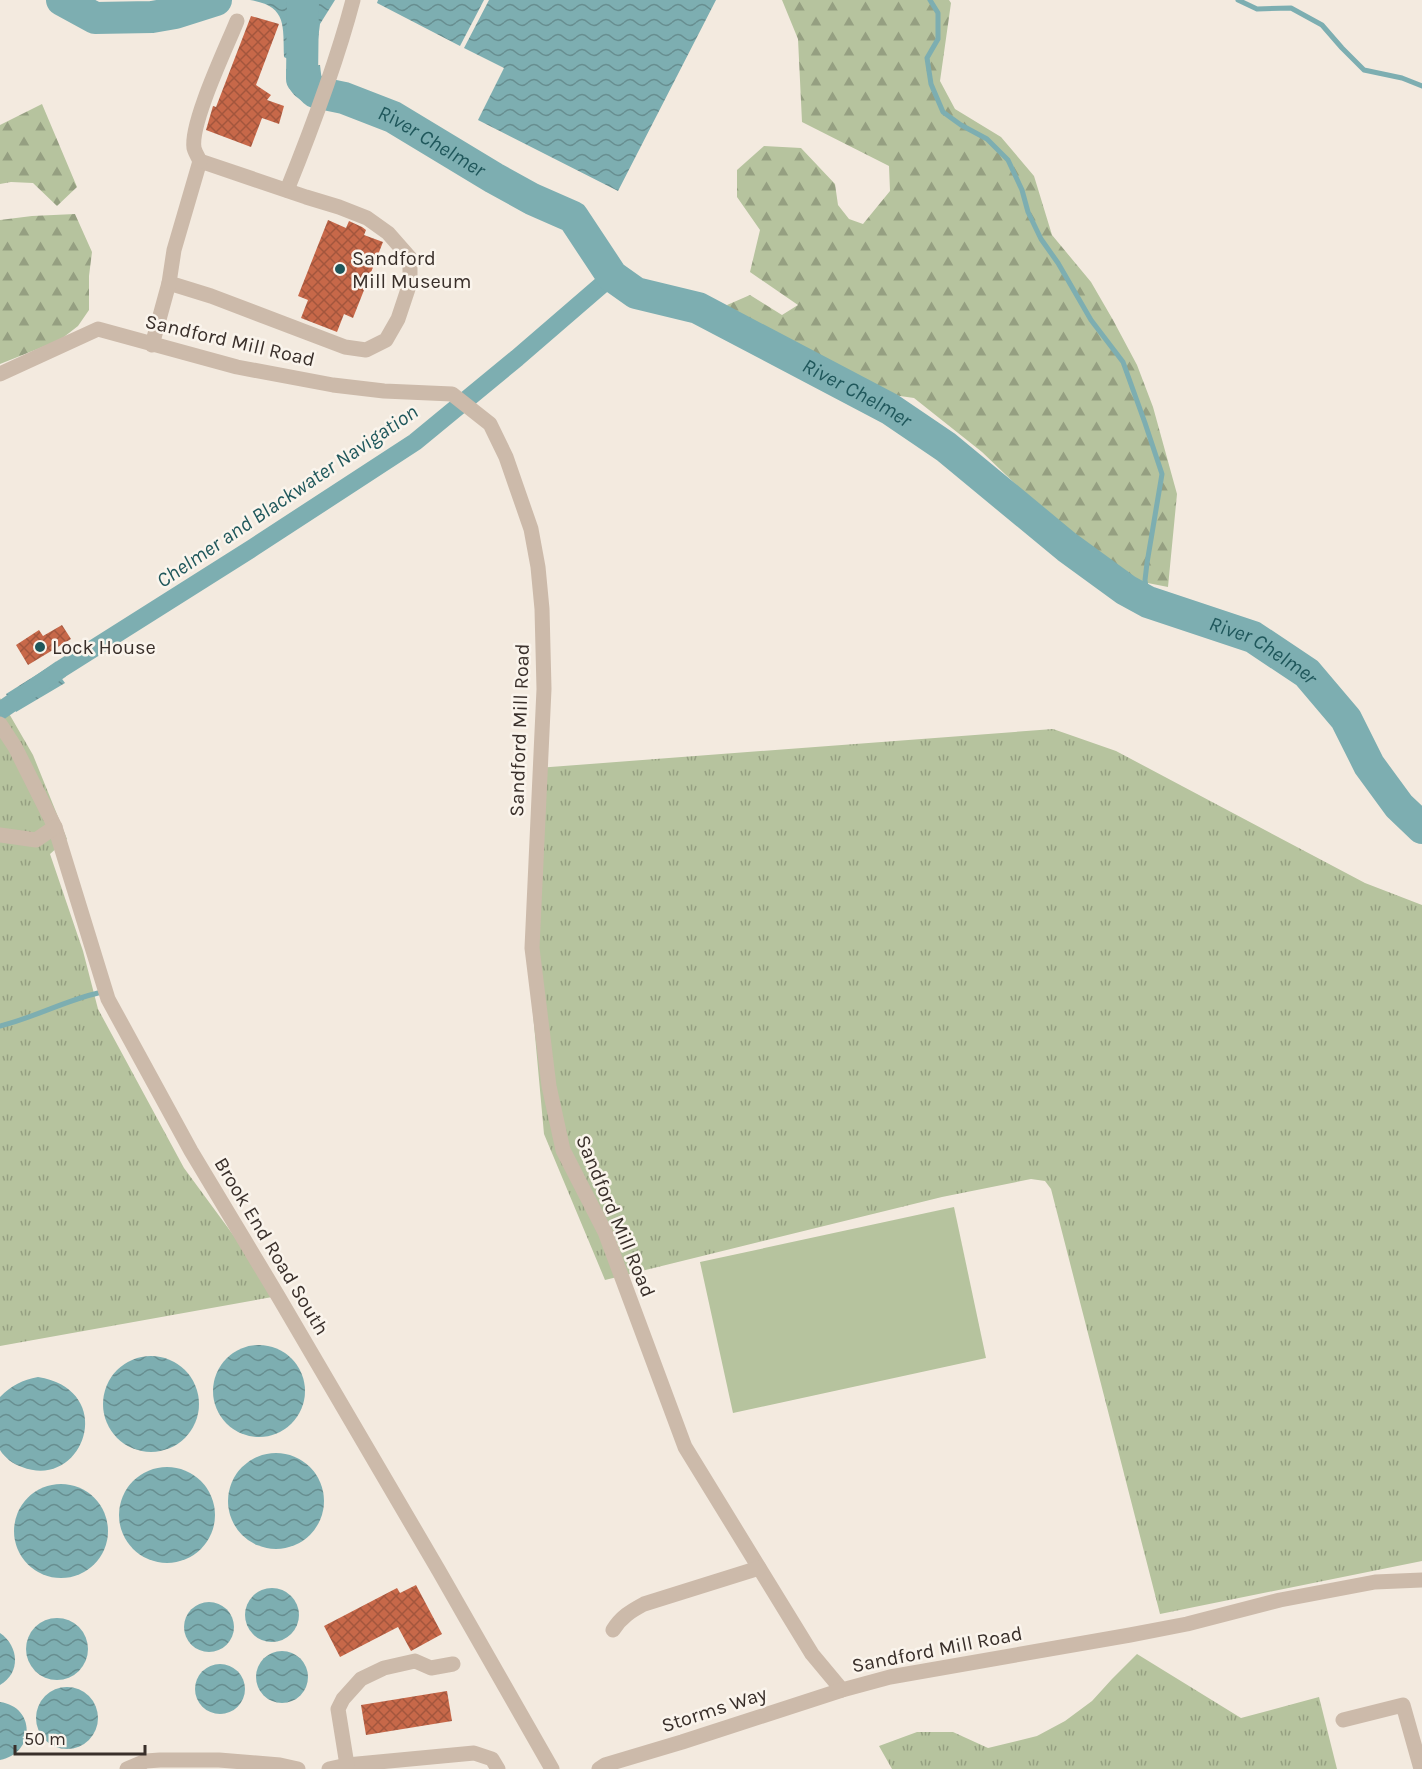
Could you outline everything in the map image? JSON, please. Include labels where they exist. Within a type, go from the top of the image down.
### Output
[{"type":"street","points":[[287,190],[328,81],[353,0]]},
{"type":"street","points":[[152,345],[169,283],[174,250],[200,161],[194,147],[197,123],[237,21]]},
{"type":"street","points":[[169,283],[211,296],[345,347],[366,350],[386,340],[398,319],[410,283],[410,258],[388,233],[367,218],[200,161]]},
{"type":"street","name":"Sandford Mill Road","points":[[0,374],[98,329],[237,367],[333,385],[384,391],[452,394],[490,424],[506,457],[531,529],[542,609],[544,689],[532,948],[549,1086],[562,1150],[604,1232],[685,1447],[812,1654],[842,1690],[890,1677],[1187,1624],[1280,1600],[1375,1582],[1422,1580]]},
{"type":"street","name":"Brook End Road South","points":[[0,725],[15,747],[55,827],[108,999],[191,1151],[398,1500],[552,1769]]},
{"type":"street","points":[[0,835],[36,840],[55,827]]},
{"type":"street","points":[[613,1630],[618,1621],[630,1611],[644,1604],[759,1568]]},
{"type":"street","points":[[346,1767],[338,1709],[343,1699],[361,1679],[384,1668],[415,1661],[431,1668],[453,1664]]},
{"type":"street","name":"Storms Way","points":[[599,1769],[605,1765],[842,1690]]},
{"type":"street","points":[[1343,1720],[1403,1705],[1421,1769]]},
{"type":"street","points":[[329,1769],[474,1753],[492,1759],[498,1769]]},
{"type":"street","points":[[127,1769],[146,1761],[219,1760],[280,1765],[298,1769]]},
{"type":"green space","points":[[782,0],[949,0],[951,3],[940,81],[955,109],[1001,137],[1034,176],[1052,235],[1091,282],[1137,365],[1153,407],[1177,494],[1168,587],[1117,577],[1057,524],[982,452],[914,398],[893,395],[850,378],[811,355],[734,321],[727,305],[750,295],[782,315],[798,305],[750,272],[760,230],[737,197],[737,170],[764,146],[801,148],[835,184],[838,205],[849,219],[863,224],[890,191],[889,166],[802,122],[798,39]]},
{"type":"green space","points":[[42,104],[77,187],[57,206],[33,183],[0,184],[0,125]]},
{"type":"green space","points":[[75,214],[92,252],[89,310],[78,326],[60,340],[0,364],[0,220]]},
{"type":"green space","points":[[0,698],[33,755],[67,839],[50,854],[83,951],[98,1009],[184,1168],[278,1296],[0,1346]]},
{"type":"green space","points":[[1053,729],[1116,751],[1365,883],[1422,905],[1422,1561],[1160,1614],[1051,1189],[1045,1181],[1031,1179],[942,1197],[605,1280],[544,1134],[527,948],[537,768]]},
{"type":"green space","points":[[954,1207],[986,1358],[733,1413],[700,1262]]},
{"type":"green space","points":[[1137,1654],[1241,1718],[1319,1697],[1337,1769],[892,1769],[879,1746],[917,1732],[953,1732],[988,1748],[1037,1736],[1065,1721],[1092,1701]]},
{"type":"water","points":[[250,0],[335,0],[320,24],[317,47],[312,58],[288,59],[284,57],[283,26],[277,12],[262,3]]},
{"type":"water","points":[[378,0],[484,0],[460,46],[377,3]]},
{"type":"water","points":[[489,0],[716,0],[618,191],[478,120],[504,68],[464,48]]},
{"type":"water","points":[[320,65],[322,82],[313,106],[292,93],[286,69]]},
{"type":"water","points":[[52,665],[65,683],[16,712],[6,694]]},
{"type":"water","points":[[259,1345],[285,1353],[297,1365],[305,1391],[297,1417],[285,1429],[259,1437],[233,1429],[221,1417],[213,1391],[221,1365],[233,1353]]},
{"type":"water","points":[[151,1356],[169,1360],[185,1370],[195,1386],[199,1404],[195,1422],[185,1438],[169,1448],[151,1452],[133,1448],[117,1438],[107,1422],[103,1404],[107,1386],[117,1370],[133,1360]]},
{"type":"water","points":[[38,1377],[63,1386],[78,1400],[85,1418],[84,1436],[76,1452],[62,1465],[44,1471],[19,1466],[0,1450],[0,1397],[18,1384]]},
{"type":"water","points":[[276,1453],[294,1457],[310,1467],[320,1483],[324,1501],[320,1519],[310,1535],[294,1545],[276,1549],[258,1545],[242,1535],[232,1519],[228,1501],[232,1483],[242,1467],[258,1457]]},
{"type":"water","points":[[167,1467],[185,1470],[201,1481],[212,1497],[215,1515],[212,1533],[201,1549],[185,1560],[167,1563],[149,1560],[133,1549],[122,1533],[119,1515],[122,1497],[133,1481],[149,1470]]},
{"type":"water","points":[[61,1484],[79,1488],[94,1498],[104,1513],[108,1531],[104,1549],[94,1564],[79,1574],[61,1578],[43,1574],[28,1564],[18,1549],[14,1531],[18,1513],[28,1498],[43,1488]]},
{"type":"water","points":[[272,1588],[282,1590],[291,1596],[297,1605],[299,1615],[297,1625],[291,1634],[282,1640],[272,1642],[262,1640],[253,1634],[247,1625],[245,1615],[247,1605],[253,1596],[262,1590]]},
{"type":"water","points":[[204,1602],[214,1602],[227,1609],[234,1622],[234,1632],[227,1645],[214,1652],[204,1652],[195,1648],[188,1641],[184,1632],[184,1622],[188,1613],[195,1606]]},
{"type":"water","points":[[57,1618],[74,1623],[79,1627],[83,1632],[88,1649],[83,1666],[79,1671],[74,1675],[57,1680],[40,1675],[35,1671],[31,1666],[26,1649],[31,1632],[35,1627],[40,1623]]},
{"type":"water","points":[[0,1633],[11,1645],[15,1659],[12,1674],[0,1685]]},
{"type":"water","points":[[277,1651],[287,1651],[301,1658],[308,1677],[301,1696],[287,1703],[277,1703],[267,1699],[260,1692],[256,1682],[256,1672],[260,1662],[267,1655]]},
{"type":"water","points":[[215,1664],[225,1664],[238,1671],[245,1684],[245,1694],[238,1707],[225,1714],[215,1714],[206,1710],[199,1703],[195,1694],[195,1684],[199,1675],[206,1668]]},
{"type":"water","points":[[67,1687],[84,1692],[89,1696],[93,1701],[98,1718],[93,1735],[89,1740],[84,1744],[67,1749],[50,1744],[45,1740],[41,1735],[36,1718],[41,1701],[45,1696],[50,1692]]},
{"type":"water","points":[[0,1702],[20,1712],[27,1730],[20,1749],[12,1756],[0,1760]]},
{"type":"building","points":[[251,16],[279,24],[256,85],[271,95],[267,100],[284,106],[279,124],[262,118],[251,147],[206,130],[213,106],[216,107]]},
{"type":"building","name":"Sandford Mill Museum","points":[[328,220],[346,228],[349,221],[366,230],[364,235],[383,242],[353,318],[344,314],[337,332],[301,318],[308,300],[298,296]]},
{"type":"building","name":"Lock House","points":[[62,625],[71,639],[28,665],[16,645],[39,630],[43,636]]},
{"type":"building","points":[[416,1585],[442,1634],[411,1651],[398,1627],[340,1657],[324,1626],[397,1588],[400,1593]]},
{"type":"building","points":[[447,1691],[452,1721],[366,1735],[361,1705]]},
{"type":"waterway","name":"River Chelmer","points":[[62,0],[95,18],[152,17],[175,13],[216,0]]},
{"type":"waterway","name":"River Chelmer","points":[[303,0],[302,79],[315,92],[344,98],[393,117],[494,178],[532,199],[573,217],[612,276],[636,293],[698,308],[890,409],[946,447],[1067,547],[1126,590],[1148,602],[1253,637],[1307,673],[1346,719],[1369,765],[1399,806],[1422,828]]},
{"type":"waterway","points":[[930,0],[938,13],[938,39],[927,58],[931,84],[943,112],[987,139],[1008,160],[1041,239],[1058,263],[1091,320],[1123,362],[1162,474],[1145,580],[1148,602]]},
{"type":"waterway","points":[[1238,0],[1257,9],[1291,8],[1322,25],[1364,70],[1402,78],[1422,86]]},
{"type":"waterway","name":"Chelmer and Blackwater Navigation","points":[[0,711],[61,669],[415,442],[612,276]]},
{"type":"waterway","points":[[0,1026],[98,993]]},
{"type":"place","name":"Sandford Mill Museum","points":[[340,269]]},
{"type":"place","name":"Lock House","points":[[40,647]]}]
